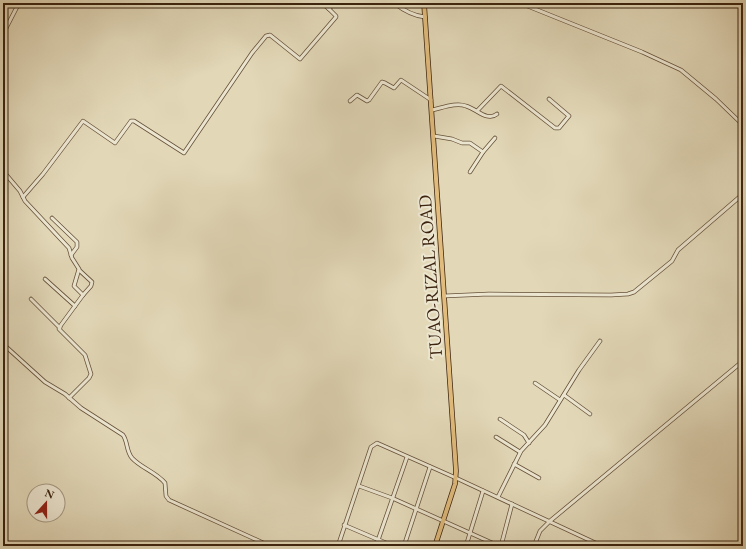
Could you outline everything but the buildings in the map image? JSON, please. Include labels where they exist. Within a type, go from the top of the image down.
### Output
[{"type":"main road","name":"TUAO-RIZAL ROAD","points":[[424,3],[450,364],[456,478],[435,546]]},
{"type":"street","points":[[3,34],[19,3]]},
{"type":"street","points":[[23,197],[43,174],[83,121],[114,143],[131,121],[134,121],[184,153],[252,53],[266,36],[270,35],[300,59],[336,17],[322,3]]},
{"type":"street","points":[[328,9],[334,3]]},
{"type":"street","points":[[394,3],[408,12],[425,17]]},
{"type":"street","points":[[520,3],[642,52],[681,70],[716,99],[743,125]]},
{"type":"street","points":[[350,101],[356,95],[369,100],[382,82],[394,88],[401,80],[431,100]]},
{"type":"street","points":[[477,111],[500,86],[555,128],[559,128],[569,116],[549,99]]},
{"type":"street","points":[[432,110],[461,105],[490,118],[497,114]]},
{"type":"street","points":[[434,136],[452,139],[462,143],[470,143],[483,152]]},
{"type":"street","points":[[470,172],[483,152],[495,138]]},
{"type":"street","points":[[3,171],[20,191],[25,201],[68,248],[79,270],[92,282],[91,286],[60,328]]},
{"type":"street","points":[[444,296],[489,294],[628,294],[638,290],[672,261],[678,250],[743,194]]},
{"type":"street","points":[[52,218],[77,242],[77,248],[71,254]]},
{"type":"street","points":[[79,270],[74,286],[83,295]]},
{"type":"street","points":[[45,279],[75,306]]},
{"type":"street","points":[[31,299],[60,328],[60,332],[85,354],[91,374],[89,378],[69,398]]},
{"type":"street","points":[[498,498],[520,452],[545,425],[579,370],[600,341]]},
{"type":"street","points":[[3,344],[45,382],[81,408],[123,435],[131,456],[165,483],[166,496],[169,500],[270,546]]},
{"type":"street","points":[[534,546],[540,531],[550,521],[743,361]]},
{"type":"street","points":[[535,383],[560,400]]},
{"type":"street","points":[[564,395],[590,414]]},
{"type":"street","points":[[500,418],[524,435],[528,442]]},
{"type":"street","points":[[496,436],[520,452]]},
{"type":"street","points":[[338,546],[371,447],[375,444],[380,444],[602,546]]},
{"type":"street","points":[[376,546],[407,457]]},
{"type":"street","points":[[514,464],[539,478]]},
{"type":"street","points":[[404,546],[430,467]]},
{"type":"street","points":[[358,486],[392,498],[500,546],[512,504]]},
{"type":"street","points":[[466,546],[483,491]]},
{"type":"street","points":[[344,525],[393,546]]}]
